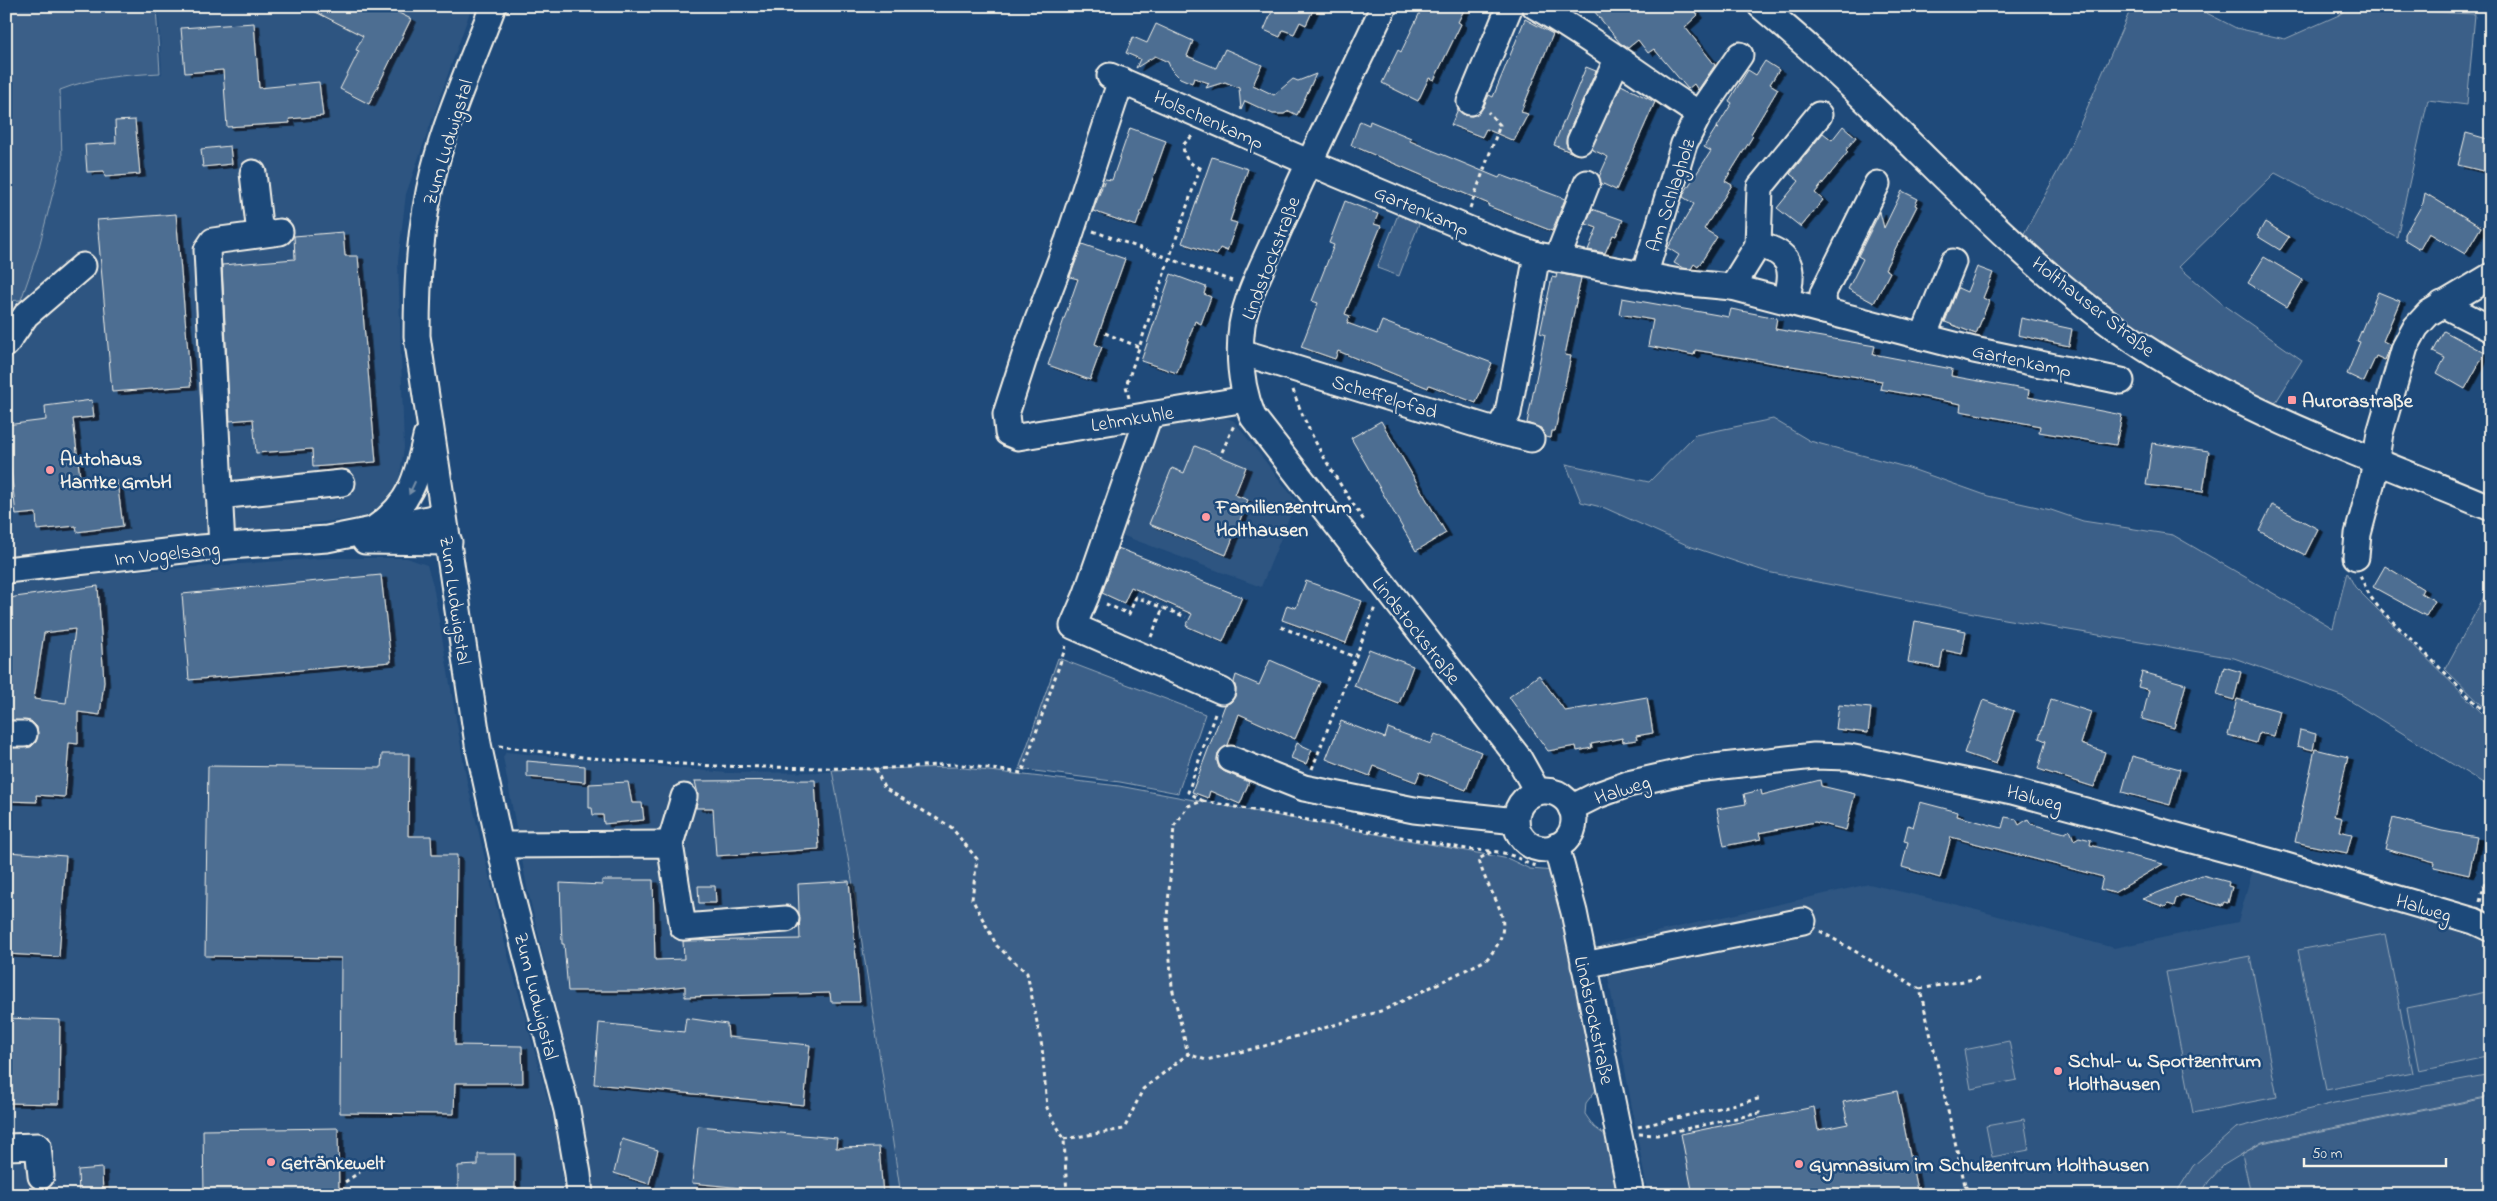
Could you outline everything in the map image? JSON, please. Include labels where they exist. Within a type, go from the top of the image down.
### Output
[{"type":"street","name":"Lindstockstraße","points":[[1384,6],[1308,162],[1254,289],[1242,324],[1241,376],[1246,399],[1253,417],[1518,757],[1538,791]]},
{"type":"street","points":[[1470,102],[1510,6]]},
{"type":"street","name":"Am Schlagholz","points":[[1535,6],[1566,24],[1699,114]]},
{"type":"street","name":"Holthauser Straße","points":[[1761,6],[1847,82],[2000,231],[2116,327],[2159,356],[2237,399],[2376,461],[2491,508]]},
{"type":"street","name":"Zum Ludwigstal","points":[[487,9],[434,167],[423,222],[417,273],[417,336],[478,744],[500,845],[567,1110],[580,1195]]},
{"type":"street","name":"Am Schlagholz","points":[[1644,276],[1684,144],[1699,114],[1740,55]]},
{"type":"street","points":[[1580,141],[1617,60]]},
{"type":"street","name":"Holschenkamp","points":[[1073,224],[1116,78],[1308,162]]},
{"type":"street","points":[[1732,287],[1758,245],[1760,187],[1819,115]]},
{"type":"street","name":"Gartenkamp","points":[[1308,162],[1463,227],[1547,257],[1644,276],[1732,287],[1923,337],[2121,381]]},
{"type":"street","points":[[222,547],[207,250],[213,242],[270,233],[253,173]]},
{"type":"street","points":[[1498,431],[1508,413],[1547,257],[1587,183]]},
{"type":"street","points":[[1824,311],[1823,292],[1877,184]]},
{"type":"street","name":"Lehmkuhle","points":[[1073,224],[1028,346],[1006,414],[1008,433],[1018,437],[1246,399]]},
{"type":"street","points":[[1758,245],[1774,249],[1790,265],[1793,278],[1786,300]]},
{"type":"street","points":[[1923,337],[1953,262]]},
{"type":"street","points":[[6,344],[26,315],[83,266]]},
{"type":"street","points":[[2356,557],[2358,534],[2388,404],[2405,347],[2422,320],[2442,304],[2491,276]]},
{"type":"street","points":[[2442,304],[2491,329]]},
{"type":"street","name":"Scheffelpfad","points":[[1241,352],[1498,431],[1531,439]]},
{"type":"street","points":[[1141,416],[1086,596],[1073,626],[1222,691]]},
{"type":"street","name":"Im Vogelsang","points":[[373,530],[393,514],[410,493],[418,476],[429,424]]},
{"type":"street","points":[[220,496],[342,484]]},
{"type":"street","name":"Im Vogelsang","points":[[6,570],[222,547],[327,539],[443,516]]},
{"type":"street","name":"Im Vogelsang","points":[[327,539],[382,542],[448,542]]},
{"type":"street","name":"Halweg","points":[[1571,808],[1595,796],[1628,784],[1695,769],[1806,757],[1849,758],[2012,791],[2276,863],[2483,925]]},
{"type":"street","points":[[1231,759],[1304,788],[1414,810],[1516,821]]},
{"type":"street","points":[[1538,791],[1552,792],[1564,798],[1571,808],[1574,818],[1570,834],[1559,857],[1547,849],[1530,844],[1518,831],[1516,821],[1517,810],[1524,800],[1538,791]]},
{"type":"street","points":[[684,797],[670,844],[682,927],[786,919]]},
{"type":"street","points":[[500,845],[670,844]]},
{"type":"street","name":"Lindstockstraße","points":[[1559,857],[1584,965],[1631,1195]]},
{"type":"street","points":[[1584,965],[1803,921]]},
{"type":"street","points":[[6,1147],[38,1146],[41,1176]]},
{"type":"path","points":[[1463,227],[1500,125],[1491,114],[1470,102]]},
{"type":"path","points":[[1205,170],[1190,164],[1184,155],[1183,145],[1190,136],[1220,124]]},
{"type":"path","points":[[1141,416],[1126,386],[1200,168]]},
{"type":"path","points":[[1073,224],[1254,289]]},
{"type":"path","points":[[1105,334],[1139,347]]},
{"type":"path","points":[[1284,366],[1312,436],[1336,478],[1369,528]]},
{"type":"path","points":[[2356,557],[2358,572],[2364,586],[2379,608],[2491,718]]},
{"type":"path","points":[[1304,788],[1383,586]]},
{"type":"path","points":[[1086,596],[1129,614],[1136,597],[1186,617]]},
{"type":"path","points":[[1143,656],[1163,608]]},
{"type":"path","points":[[478,744],[590,758],[712,766],[876,769],[955,764],[1022,773],[1073,626]]},
{"type":"path","points":[[1281,627],[1355,658]]},
{"type":"path","points":[[1222,691],[1188,792],[1203,801],[1510,854],[1528,865],[1559,857]]},
{"type":"path","points":[[876,769],[884,788],[950,827],[977,859],[972,899],[996,946],[1027,973],[1042,1046],[1047,1108],[1064,1139],[1067,1195]]},
{"type":"path","points":[[1188,1054],[1172,987],[1167,918],[1174,826],[1188,806],[1203,801]]},
{"type":"path","points":[[1188,1054],[1206,1060],[1261,1047],[1384,1010],[1486,960],[1499,946],[1503,928],[1501,911],[1479,859],[1491,852]]},
{"type":"path","points":[[2483,925],[2491,859]]},
{"type":"path","points":[[1803,921],[1920,989],[1979,978]]},
{"type":"path","points":[[1920,989],[1965,1185],[1970,1195]]},
{"type":"path","points":[[1064,1139],[1124,1129],[1143,1089],[1188,1054]]},
{"type":"path","points":[[1619,1133],[1655,1122],[1762,1098]]},
{"type":"path","points":[[1619,1133],[1658,1135],[1764,1112]]},
{"type":"path","points":[[345,1182],[360,1172]]},
{"type":"path","points":[[1964,1195],[1965,1185]]},
{"type":"shaded area","points":[[6,6],[156,6],[160,73],[97,79],[60,90],[62,158],[38,251],[21,300],[6,301]]},
{"type":"shaded area","points":[[158,6],[472,6],[406,194],[398,261],[404,448],[399,481],[382,504],[365,517],[112,548],[6,557],[6,301],[21,300],[38,250],[62,159],[60,90],[78,83],[121,75],[162,74]]},
{"type":"shaded area","points":[[2132,6],[2193,6],[2236,28],[2285,39],[2339,15],[2350,6],[2395,6],[2395,10],[2475,14],[2467,105],[2428,100],[2397,237],[2275,173],[2179,267],[2226,307],[2302,360],[2271,410],[2161,351],[2021,239],[2066,156]]},
{"type":"shaded area","points":[[1399,212],[1420,221],[1399,276],[1377,268]]},
{"type":"shaded area","name":"Familienzentrum Holthausen","points":[[1223,416],[1234,421],[1296,501],[1261,587],[1116,533],[1152,425]]},
{"type":"shaded area","points":[[1773,419],[1810,441],[1909,468],[1988,496],[2051,510],[2083,521],[2173,535],[2333,628],[2347,572],[2355,587],[2491,722],[2491,788],[2344,697],[2234,658],[2004,619],[1767,572],[1689,546],[1605,508],[1581,502],[1566,464],[1649,482],[1695,435]]},
{"type":"shaded area","points":[[326,558],[407,558],[427,565],[433,585],[467,782],[506,948],[553,1118],[567,1186],[567,1195],[6,1195],[6,580]]},
{"type":"shaded area","points":[[2491,584],[2491,714],[2445,669]]},
{"type":"shaded area","points":[[1058,658],[1205,714],[1178,793],[1120,782],[1019,769]]},
{"type":"shaded area","points":[[506,752],[727,773],[834,772],[901,1195],[591,1195],[590,1170],[581,1115],[527,887],[503,757]]},
{"type":"shaded area","points":[[955,767],[1119,786],[1509,859],[1530,869],[1555,871],[1596,1090],[1586,1103],[1585,1114],[1594,1127],[1605,1135],[1619,1195],[901,1195],[854,891],[832,770]]},
{"type":"shaded area","name":"Schul- u. Sportzentrum Holthausen","points":[[2253,869],[2491,939],[2491,1195],[1648,1195],[1602,944],[1869,884],[1962,906],[2114,948],[2238,922]]},
{"type":"shaded area","points":[[2385,934],[2413,1073],[2326,1090],[2298,950]]},
{"type":"shaded area","points":[[2250,956],[2277,1097],[2193,1113],[2166,972]]},
{"type":"shaded area","points":[[2491,991],[2491,1056],[2419,1071],[2407,1008]]},
{"type":"shaded area","points":[[2009,1041],[2017,1080],[1971,1089],[1964,1050]]},
{"type":"shaded area","points":[[2491,1074],[2491,1096],[2262,1142],[2224,1165],[2209,1181],[2200,1195],[2175,1195],[2193,1166],[2236,1128],[2334,1103]]},
{"type":"shaded area","points":[[2491,1097],[2491,1195],[2251,1195],[2242,1154],[2262,1143]]},
{"type":"shaded area","points":[[2024,1119],[2029,1150],[1992,1157],[1986,1126]]},
{"type":"building","points":[[304,6],[385,6],[411,19],[369,104],[340,89],[359,51],[356,50],[363,36]]},
{"type":"building","points":[[1267,6],[1315,6],[1306,25],[1300,22],[1294,34],[1283,30],[1280,37],[1264,30],[1273,9]]},
{"type":"building","points":[[1423,6],[1466,6],[1458,22],[1461,24],[1434,80],[1429,78],[1418,101],[1382,83],[1398,50],[1401,52]]},
{"type":"building","points":[[1590,6],[1691,6],[1698,15],[1685,27],[1715,65],[1698,90],[1694,84],[1688,89],[1654,49],[1648,53],[1638,40],[1628,48],[1620,43]]},
{"type":"building","points":[[1525,19],[1553,34],[1521,112],[1528,114],[1514,141],[1486,129],[1482,137],[1451,125],[1458,109],[1464,115],[1472,116],[1483,108],[1489,95],[1493,97]]},
{"type":"building","points":[[254,23],[259,88],[319,82],[323,116],[289,119],[290,123],[227,127],[223,70],[185,73],[181,28]]},
{"type":"building","points":[[1156,24],[1193,41],[1187,56],[1216,68],[1225,49],[1262,65],[1253,85],[1274,95],[1293,79],[1298,81],[1316,74],[1297,115],[1289,111],[1284,114],[1273,114],[1245,101],[1241,110],[1239,88],[1225,82],[1206,88],[1209,83],[1194,78],[1192,83],[1180,78],[1171,69],[1168,62],[1155,56],[1136,68],[1140,59],[1126,53],[1133,37],[1147,43]]},
{"type":"building","points":[[1765,61],[1779,70],[1770,84],[1778,89],[1751,134],[1753,136],[1725,181],[1732,185],[1704,229],[1717,237],[1698,267],[1694,264],[1691,269],[1683,268],[1674,263],[1679,255],[1668,248],[1694,204],[1683,197],[1684,193],[1711,151],[1704,147],[1716,128],[1719,129],[1717,127],[1732,103],[1729,101],[1738,86],[1748,70],[1756,75]]},
{"type":"building","points":[[1586,67],[1596,71],[1567,136],[1566,143],[1573,153],[1554,145]]},
{"type":"building","points":[[1621,85],[1655,102],[1616,190],[1601,183],[1599,177],[1608,157],[1591,149]]},
{"type":"building","points":[[135,120],[140,174],[105,177],[104,171],[87,172],[85,145],[116,143],[115,121]]},
{"type":"building","points":[[1360,121],[1369,125],[1370,121],[1411,138],[1410,141],[1499,178],[1501,175],[1565,199],[1552,231],[1488,206],[1489,204],[1351,145]]},
{"type":"building","points":[[1843,126],[1856,137],[1846,150],[1848,152],[1815,193],[1823,200],[1801,227],[1777,208],[1799,181],[1790,174],[1823,133],[1832,140]]},
{"type":"building","points":[[1130,128],[1166,141],[1136,226],[1093,211],[1105,179],[1112,180]]},
{"type":"building","points":[[2466,133],[2491,140],[2491,173],[2458,165]]},
{"type":"building","points":[[230,146],[232,164],[203,167],[201,149]]},
{"type":"building","points":[[1212,157],[1248,169],[1230,221],[1237,223],[1227,251],[1220,248],[1217,255],[1182,243]]},
{"type":"building","points":[[1902,191],[1918,199],[1915,205],[1917,206],[1885,269],[1890,272],[1874,303],[1848,289],[1863,259],[1858,256],[1880,212],[1884,228]]},
{"type":"building","points":[[2425,193],[2481,227],[2465,254],[2429,233],[2420,249],[2405,240],[2405,234],[2423,203]]},
{"type":"building","points":[[1345,201],[1378,214],[1374,224],[1381,226],[1345,314],[1350,316],[1347,323],[1377,334],[1382,321],[1492,363],[1476,403],[1429,385],[1428,388],[1338,351],[1335,359],[1301,347],[1318,303],[1312,301],[1334,245],[1329,243]]},
{"type":"building","points":[[1592,209],[1623,220],[1616,236],[1613,235],[1605,253],[1588,250],[1597,228],[1586,224]]},
{"type":"building","points":[[176,214],[191,386],[112,392],[97,220]]},
{"type":"building","points":[[2265,222],[2289,237],[2280,250],[2257,236]]},
{"type":"building","points":[[343,232],[345,256],[358,256],[376,462],[313,467],[312,449],[256,453],[253,419],[230,421],[222,265],[295,259],[294,236]]},
{"type":"building","points":[[1082,244],[1125,259],[1095,344],[1102,347],[1090,380],[1048,365],[1078,279],[1070,277]]},
{"type":"building","points":[[2264,257],[2303,280],[2287,307],[2248,283]]},
{"type":"building","points":[[1977,267],[1993,273],[1983,298],[1989,301],[1976,334],[1945,322],[1958,288],[1967,292]]},
{"type":"building","points":[[1557,273],[1581,278],[1565,355],[1571,356],[1555,431],[1552,431],[1551,438],[1545,437],[1541,428],[1527,423],[1545,335],[1540,333],[1552,277],[1556,278]]},
{"type":"building","points":[[1171,274],[1206,287],[1204,294],[1211,297],[1201,324],[1195,321],[1177,373],[1141,361]]},
{"type":"building","points":[[2378,292],[2400,301],[2383,341],[2391,345],[2385,360],[2376,356],[2364,382],[2347,374],[2360,342],[2357,341]]},
{"type":"building","points":[[1622,298],[1729,317],[1731,309],[1777,318],[1775,329],[1875,346],[1873,354],[1952,369],[1951,376],[2029,390],[2028,397],[2122,415],[2116,445],[2039,432],[2040,426],[1960,411],[1961,404],[1880,389],[1882,381],[1695,350],[1694,355],[1648,346],[1653,320],[1619,314]]},
{"type":"building","points":[[2021,318],[2072,329],[2069,346],[2018,335]]},
{"type":"building","points":[[2444,331],[2485,353],[2465,389],[2437,373],[2445,358],[2433,352]]},
{"type":"building","points":[[92,400],[94,417],[73,419],[81,485],[117,481],[123,526],[77,532],[76,526],[37,530],[36,513],[16,515],[6,425],[46,420],[45,406]]},
{"type":"building","points":[[1381,421],[1446,533],[1416,551],[1351,438]]},
{"type":"building","points":[[2152,443],[2209,451],[2203,492],[2146,485]]},
{"type":"building","points":[[1195,446],[1246,467],[1235,495],[1248,500],[1226,555],[1149,524],[1172,468],[1184,473]]},
{"type":"building","points":[[2272,505],[2318,529],[2305,555],[2259,531]]},
{"type":"building","points":[[1118,548],[1242,597],[1223,642],[1186,626],[1192,614],[1131,587],[1124,603],[1102,593]]},
{"type":"building","points":[[2385,566],[2423,589],[2421,593],[2435,601],[2426,616],[2373,587]]},
{"type":"building","points":[[381,575],[391,662],[189,680],[182,594]]},
{"type":"building","points":[[1306,581],[1362,601],[1346,643],[1282,620],[1287,605],[1296,608]]},
{"type":"building","points":[[98,586],[104,682],[100,715],[78,712],[78,744],[69,743],[65,797],[36,795],[37,802],[6,801],[6,748],[31,747],[36,742],[38,734],[37,727],[31,721],[6,720],[6,600],[15,597]],"holes":[[[75,629],[66,703],[34,699],[44,633]]]},
{"type":"building","points":[[1915,621],[1966,631],[1962,654],[1943,650],[1940,668],[1908,662]]},
{"type":"building","points":[[1369,649],[1413,666],[1399,704],[1354,686]]},
{"type":"building","points":[[1270,660],[1320,682],[1295,739],[1239,714],[1228,745],[1218,753],[1217,761],[1219,768],[1225,772],[1249,782],[1240,804],[1210,791],[1208,798],[1192,792],[1225,705],[1231,702],[1235,696],[1234,682],[1236,675],[1259,685]]},
{"type":"building","points":[[2224,667],[2241,672],[2234,700],[2217,695]]},
{"type":"building","points":[[2142,672],[2186,684],[2174,728],[2142,719],[2149,690],[2138,687]]},
{"type":"building","points":[[1539,675],[1565,711],[1647,697],[1653,733],[1636,736],[1637,740],[1623,742],[1622,738],[1591,744],[1592,748],[1577,751],[1576,746],[1548,751],[1509,697]]},
{"type":"building","points":[[2051,699],[2091,712],[2081,744],[2105,752],[2094,787],[2038,769],[2046,741],[2039,738]]},
{"type":"building","points":[[2237,699],[2280,711],[2274,736],[2259,733],[2256,743],[2228,735]]},
{"type":"building","points":[[1983,700],[2014,711],[1996,764],[1964,753]]},
{"type":"building","points":[[1839,705],[1871,708],[1868,733],[1836,729]]},
{"type":"building","points":[[1341,721],[1385,738],[1388,728],[1431,744],[1435,734],[1481,752],[1466,790],[1420,772],[1416,782],[1374,766],[1370,776],[1326,759]]},
{"type":"building","points":[[2300,730],[2316,734],[2313,750],[2297,746]]},
{"type":"building","points":[[1297,743],[1312,750],[1306,764],[1291,758]]},
{"type":"building","points":[[2315,749],[2348,757],[2334,816],[2342,818],[2339,831],[2352,834],[2347,853],[2295,842]]},
{"type":"building","points":[[382,754],[409,754],[408,836],[431,836],[432,855],[457,855],[455,1045],[522,1046],[523,1083],[455,1083],[454,1114],[340,1113],[341,958],[205,956],[208,766],[381,768]]},
{"type":"building","points":[[2132,756],[2180,769],[2170,805],[2122,792]]},
{"type":"building","points":[[527,761],[585,766],[585,782],[527,777]]},
{"type":"building","points":[[815,780],[819,849],[716,856],[713,808],[696,808],[698,794],[695,781]]},
{"type":"building","points":[[1820,780],[1821,786],[1855,794],[1846,830],[1815,822],[1759,833],[1761,839],[1724,846],[1717,809],[1746,804],[1744,794],[1761,790],[1762,795]]},
{"type":"building","points":[[628,782],[632,803],[642,803],[644,820],[604,824],[603,815],[593,815],[592,808],[589,808],[589,784]]},
{"type":"building","points":[[1920,802],[1958,812],[1957,816],[2002,828],[2005,817],[2016,819],[2019,825],[2028,819],[2031,824],[2065,833],[2070,830],[2074,840],[2079,837],[2091,840],[2090,845],[2163,864],[2114,893],[2100,889],[2103,877],[1951,837],[1940,878],[1902,867],[1908,842],[1904,841],[1908,825],[1913,827]]},
{"type":"building","points":[[2393,818],[2442,831],[2477,837],[2469,875],[2434,867],[2435,862],[2385,849]]},
{"type":"building","points":[[6,852],[66,856],[59,957],[6,954]]},
{"type":"building","points":[[2202,875],[2229,882],[2228,886],[2232,887],[2228,903],[2224,902],[2222,906],[2182,895],[2176,899],[2174,906],[2168,904],[2165,907],[2142,899]]},
{"type":"building","points":[[602,880],[653,880],[655,960],[684,959],[683,941],[800,939],[798,884],[849,881],[860,1002],[831,1002],[830,993],[685,997],[685,986],[640,991],[568,991],[564,944],[562,944],[560,883],[602,885]]},
{"type":"building","points":[[698,886],[715,886],[716,903],[699,903]]},
{"type":"building","points":[[6,1018],[60,1020],[59,1104],[6,1103]]},
{"type":"building","points":[[686,1018],[727,1024],[728,1037],[810,1045],[804,1105],[594,1084],[599,1023],[684,1032]]},
{"type":"building","name":"Gymnasium im Schulzentrum Holthausen","points":[[1897,1091],[1918,1195],[1693,1195],[1681,1134],[1814,1107],[1818,1130],[1848,1124],[1843,1102]]},
{"type":"building","points":[[698,1126],[837,1138],[836,1148],[879,1147],[883,1195],[811,1195],[692,1183]]},
{"type":"building","name":"Getränkewelt","points":[[338,1128],[339,1195],[204,1195],[203,1130]]},
{"type":"building","points":[[622,1139],[658,1150],[649,1184],[614,1173]]},
{"type":"building","points":[[478,1154],[515,1154],[515,1191],[477,1190],[478,1195],[458,1195],[458,1166],[478,1165]]},
{"type":"building","points":[[102,1168],[103,1195],[79,1195],[78,1170]]},
{"type":"place","name":"Aurorastraße","points":[[2292,400]]},
{"type":"place","name":"Autohaus Hantke GmbH","points":[[50,470]]},
{"type":"place","name":"Familienzentrum Holthausen","points":[[1206,517]]},
{"type":"place","name":"Schul- u. Sportzentrum Holthausen","points":[[2058,1071]]},
{"type":"place","name":"Getränkewelt","points":[[271,1162]]},
{"type":"place","name":"Gymnasium im Schulzentrum Holthausen","points":[[1799,1164]]}]
